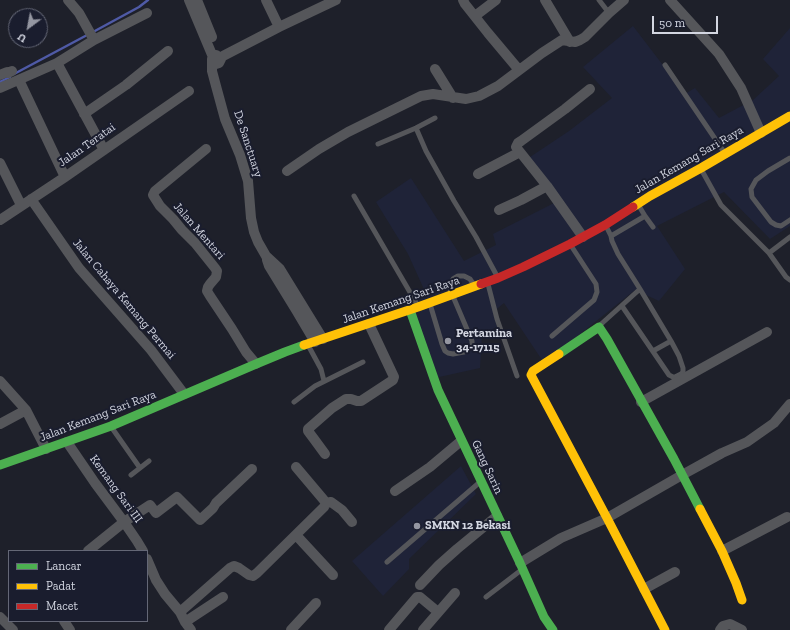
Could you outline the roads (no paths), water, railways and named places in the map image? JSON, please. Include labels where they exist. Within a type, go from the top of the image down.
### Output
[{"type":"street","points":[[68,0],[92,36]]},
{"type":"street","points":[[189,0],[218,59]]},
{"type":"street","points":[[197,0],[217,49],[218,59]]},
{"type":"street","points":[[266,0],[279,27]]},
{"type":"street","points":[[218,59],[313,11],[320,3],[336,0]]},
{"type":"street","points":[[463,0],[519,70]]},
{"type":"street","points":[[475,16],[496,0]]},
{"type":"street","points":[[545,0],[570,42]]},
{"type":"street","points":[[287,171],[348,132],[421,96],[433,94],[466,99],[479,96],[498,86],[562,40],[575,42],[585,37],[624,0]]},
{"type":"street","points":[[670,0],[719,54],[741,88],[761,133]]},
{"type":"street","points":[[0,88],[57,63],[92,36],[147,13]]},
{"type":"street","points":[[84,114],[126,85],[168,51]]},
{"type":"street","name":"De Sanctuary","points":[[218,59],[212,71],[225,119],[240,155],[248,180],[251,218],[254,232],[266,256],[280,269],[315,342]]},
{"type":"street","points":[[57,63],[104,150]]},
{"type":"street","points":[[435,69],[453,98]]},
{"type":"street","points":[[0,75],[12,71]]},
{"type":"street","points":[[19,80],[65,177]]},
{"type":"street","points":[[583,237],[547,186],[516,146],[590,89]]},
{"type":"street","name":"Jalan Teratai","points":[[0,220],[65,177],[188,91]]},
{"type":"street","name":"Jalan Kemang Sari Raya","points":[[0,465],[111,426],[256,364],[475,287],[523,267],[605,225],[650,196],[790,116]]},
{"type":"street","name":"Jalan Mentari","points":[[206,150],[153,194],[160,206],[174,219],[215,268],[217,274],[216,277],[208,287],[207,291],[246,352],[256,364]]},
{"type":"street","points":[[478,174],[520,152]]},
{"type":"street","points":[[0,162],[21,205]]},
{"type":"street","points":[[499,210],[547,186]]},
{"type":"street","name":"Jalan Cahaya Kemang Permai","points":[[31,199],[79,268],[151,350],[184,394]]},
{"type":"street","name":"Gang Sarin","points":[[414,309],[435,383],[544,616],[553,630]]},
{"type":"street","points":[[325,454],[308,429],[332,408],[346,399],[351,398],[360,401],[393,380],[394,377],[369,324]]},
{"type":"street","points":[[665,630],[531,375],[533,371],[599,327],[674,459],[722,551],[742,600]]},
{"type":"street","points":[[641,402],[767,332]]},
{"type":"street","points":[[0,381],[26,410],[46,449]]},
{"type":"street","points":[[521,566],[561,538],[607,518],[722,453],[747,442],[774,423],[790,404]]},
{"type":"street","points":[[0,424],[26,410]]},
{"type":"street","points":[[395,491],[430,467],[461,441]]},
{"type":"street","name":"Kemang Sari III","points":[[67,442],[142,550]]},
{"type":"street","points":[[296,468],[326,503]]},
{"type":"street","points":[[89,550],[124,522],[150,505],[156,513],[177,497],[200,520],[252,469]]},
{"type":"street","points":[[326,503],[331,502],[342,510],[352,522]]},
{"type":"street","points":[[180,612],[234,566],[253,576],[324,507],[326,503]]},
{"type":"street","points":[[420,585],[439,565],[497,516]]},
{"type":"street","points":[[722,551],[787,517]]},
{"type":"street","points":[[296,535],[333,575]]},
{"type":"street","points":[[148,561],[156,580],[180,612],[187,627],[223,597]]},
{"type":"street","points":[[644,589],[675,572]]},
{"type":"street","points":[[423,630],[455,593]]},
{"type":"street","points":[[394,628],[417,597],[420,597],[438,612]]},
{"type":"street","points":[[291,630],[316,603]]},
{"type":"street","points":[[4,616],[13,630]]},
{"type":"street","points":[[720,630],[723,626],[730,624],[742,630]]},
{"type":"lane","points":[[600,0],[610,13]]},
{"type":"lane","points":[[665,65],[725,153]]},
{"type":"lane","points":[[378,144],[416,128],[435,118]]},
{"type":"lane","points":[[416,128],[430,158],[498,278]]},
{"type":"lane","points":[[790,158],[756,180],[751,189],[752,197],[771,222],[776,226],[781,226],[790,220]]},
{"type":"lane","points":[[701,168],[721,205],[769,253],[786,277],[790,280]]},
{"type":"lane","points":[[354,196],[414,309]]},
{"type":"lane","points":[[637,204],[653,227]]},
{"type":"lane","points":[[611,236],[645,216]]},
{"type":"lane","points":[[605,225],[618,254],[679,356],[683,372],[678,376],[673,377],[669,375],[622,306]]},
{"type":"lane","points":[[769,253],[790,237]]},
{"type":"lane","points":[[552,336],[594,300],[597,292],[596,284],[570,244]]},
{"type":"lane","points":[[430,303],[445,351],[453,354],[464,352],[472,346],[472,340],[450,289],[450,285],[458,276],[464,276],[470,279],[475,287]]},
{"type":"lane","points":[[488,282],[497,319],[517,376]]},
{"type":"lane","points":[[599,327],[640,289]]},
{"type":"lane","points":[[653,351],[671,341]]},
{"type":"lane","points":[[315,342],[324,381]]},
{"type":"lane","points":[[294,402],[314,386],[363,362]]},
{"type":"lane","points":[[111,426],[140,468]]},
{"type":"lane","points":[[131,475],[149,461]]},
{"type":"lane","points":[[387,562],[480,481]]},
{"type":"lane","points":[[486,597],[521,566]]},
{"type":"waterway","points":[[93,32],[139,7],[148,0]]},
{"type":"waterway","points":[[14,74],[89,34]]},
{"type":"waterway","points":[[0,82],[10,77]]},
{"type":"place","name":"Pertamina 34-17115","points":[[448,341]]},
{"type":"place","name":"SMKN 12 Bekasi","points":[[417,526]]}]
